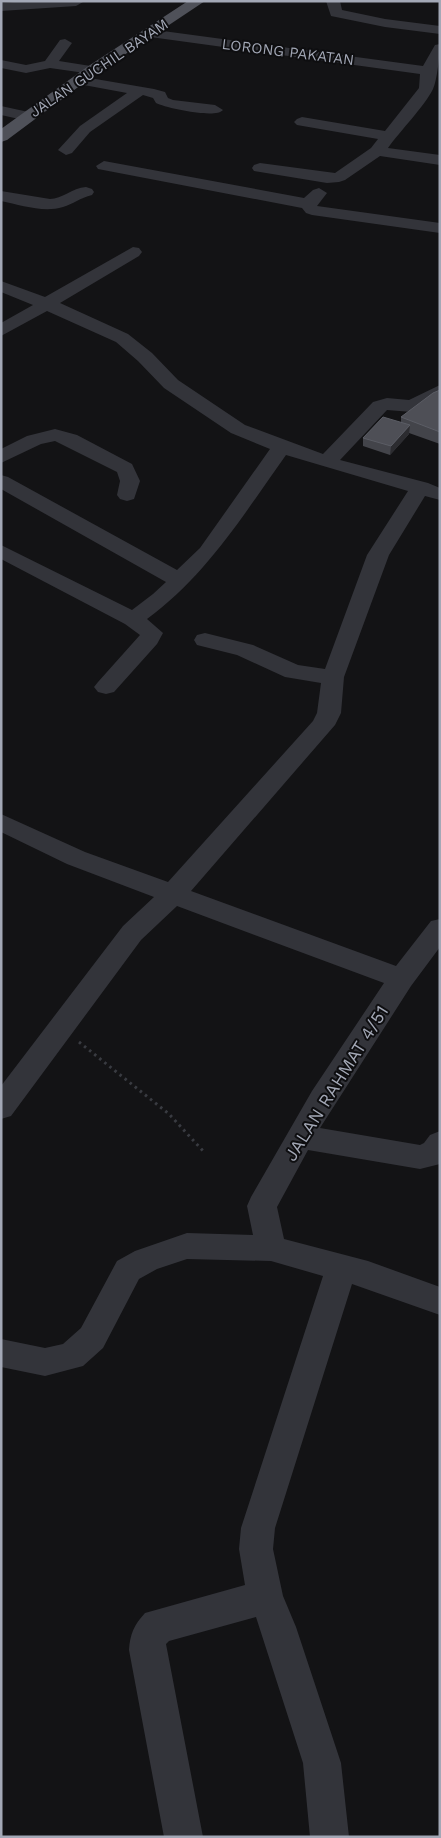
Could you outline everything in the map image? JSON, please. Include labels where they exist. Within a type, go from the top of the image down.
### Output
[{"type":"main road","name":"JALAN GUCHIL BAYAM","points":[[1,137],[92,70],[198,1]]},
{"type":"street","points":[[1,7],[6,1]]},
{"type":"street","points":[[333,1],[336,13],[345,16],[440,30]]},
{"type":"street","points":[[1,7],[76,2]]},
{"type":"street","name":"LORONG PAKATAN","points":[[148,33],[428,71]]},
{"type":"street","points":[[50,64],[65,43]]},
{"type":"street","points":[[308,204],[334,178],[377,151],[426,88],[428,71],[440,48]]},
{"type":"street","points":[[1,64],[26,69],[50,64],[92,70]]},
{"type":"street","points":[[78,80],[160,95],[161,100],[169,104],[215,110]]},
{"type":"street","points":[[66,150],[85,129],[138,92]]},
{"type":"street","points":[[421,93],[440,97]]},
{"type":"street","points":[[1,110],[28,116]]},
{"type":"street","points":[[302,122],[387,136]]},
{"type":"street","points":[[377,151],[440,160]]},
{"type":"street","points":[[104,166],[308,204],[312,210],[440,228]]},
{"type":"street","points":[[260,168],[334,178]]},
{"type":"street","points":[[1,196],[60,204],[75,192],[86,192]]},
{"type":"street","points":[[1,331],[133,252]]},
{"type":"street","points":[[1,286],[47,304],[122,338],[145,357],[171,384],[201,406],[238,429],[282,447],[327,462],[431,491],[378,555],[333,677],[329,713],[323,725],[172,895],[132,933],[1,1108]]},
{"type":"street","points":[[327,462],[380,406],[387,404],[412,406],[440,391]]},
{"type":"street","points":[[1,457],[40,438],[55,435],[125,468],[130,474],[131,482],[127,496]]},
{"type":"street","points":[[133,619],[180,581],[207,552],[282,447]]},
{"type":"street","points":[[1,481],[180,581]]},
{"type":"street","points":[[1,551],[133,619],[152,633],[149,639],[106,687]]},
{"type":"street","points":[[205,640],[245,650],[292,672],[333,677]]},
{"type":"street","points":[[1,822],[76,858],[401,979]]},
{"type":"street","name":"JALAN RAHMAT 4/51","points":[[271,1248],[262,1206],[322,1099],[401,979],[440,928]]},
{"type":"street","points":[[301,1137],[420,1157],[427,1157],[433,1154],[440,1143]]},
{"type":"street","points":[[1,1353],[45,1362],[72,1356],[92,1338],[128,1270],[146,1260],[187,1246],[271,1248],[368,1274],[440,1301]]},
{"type":"street","points":[[330,1837],[322,1763],[278,1627],[265,1597],[256,1549],[258,1528],[341,1268]]},
{"type":"street","points":[[184,1837],[146,1650],[148,1637],[158,1626],[265,1597]]},
{"type":"path","points":[[60,1027],[169,1114],[204,1152]]},
{"type":"building","points":[[440,390],[440,432],[401,417],[433,393]]},
{"type":"building","points":[[383,417],[410,425],[391,446],[363,438]]}]
